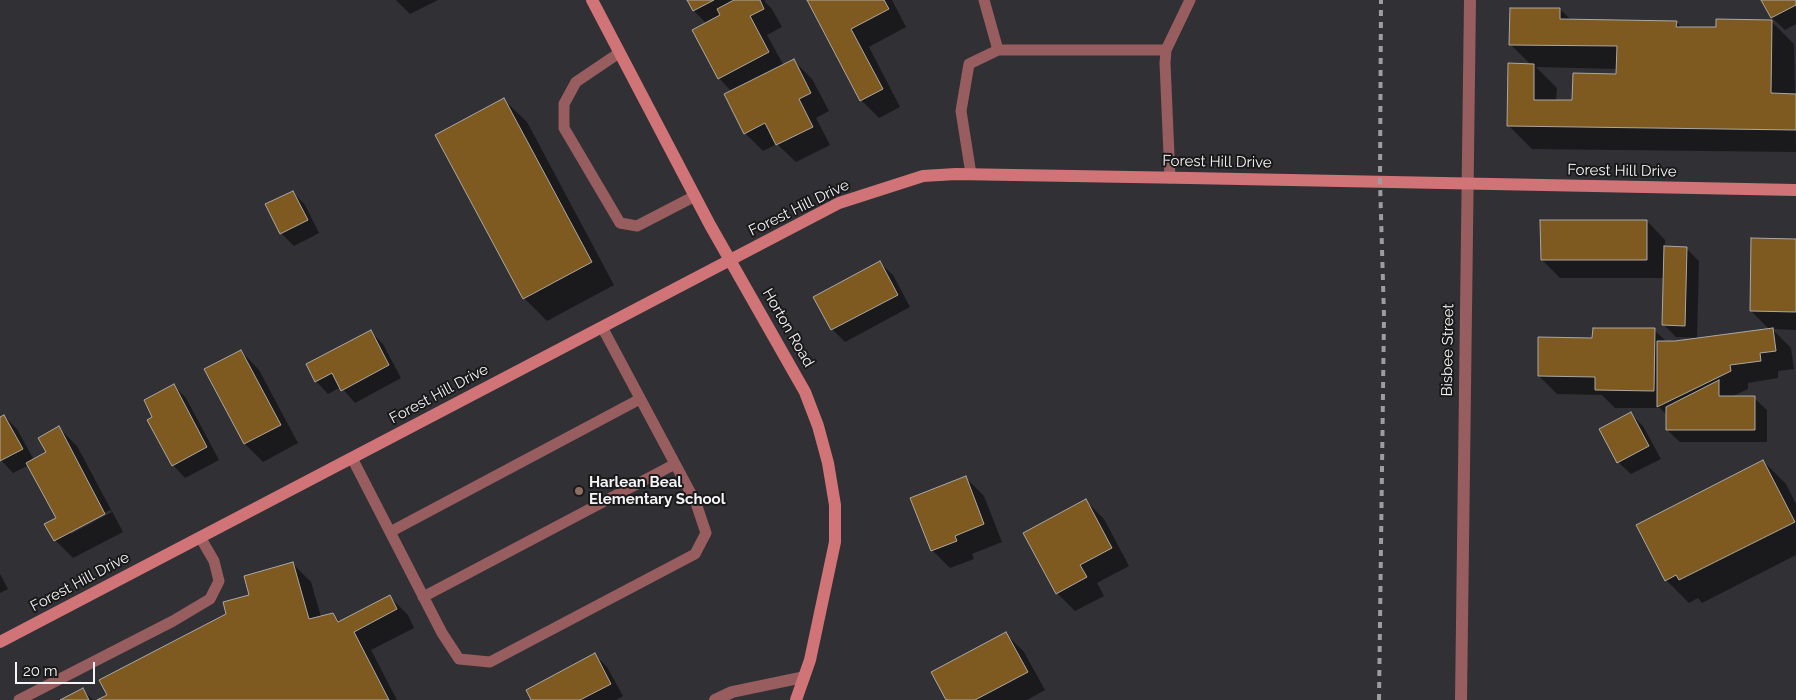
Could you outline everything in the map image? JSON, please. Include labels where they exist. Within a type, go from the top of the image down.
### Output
[{"type":"street","name":"Horton Road","points":[[592,0],[695,196],[805,392],[818,426],[828,463],[835,505],[836,542],[804,677],[796,700]]},
{"type":"street","name":"Bisbee Street","points":[[1461,700],[1470,0]]},
{"type":"street","name":"Forest Hill Drive","points":[[0,642],[839,203],[923,176],[971,174],[1796,190]]},
{"type":"street","points":[[715,700],[732,692],[804,677]]},
{"type":"lane","points":[[984,0],[998,50]]},
{"type":"lane","points":[[1170,178],[1166,50],[1190,0]]},
{"type":"lane","points":[[971,174],[961,111],[969,64],[998,50],[1166,50]]},
{"type":"lane","points":[[619,52],[576,82],[564,104],[564,128],[620,223],[637,226],[695,196]]},
{"type":"lane","points":[[352,458],[423,597],[459,660],[490,662],[695,554],[706,533],[696,503],[602,327]]},
{"type":"lane","points":[[390,532],[640,398]]},
{"type":"lane","points":[[423,597],[675,464]]},
{"type":"lane","points":[[19,700],[173,621],[210,599],[219,581],[214,561],[200,537]]},
{"type":"building","points":[[687,0],[714,0],[693,11]]},
{"type":"building","points":[[734,0],[760,0],[764,9],[750,16],[769,52],[718,79],[692,30],[720,15],[717,9]]},
{"type":"building","points":[[807,0],[884,0],[889,9],[851,29],[883,89],[860,101]]},
{"type":"building","points":[[1761,0],[1796,0],[1796,5],[1771,18]]},
{"type":"building","points":[[1510,8],[1560,8],[1560,19],[1677,21],[1676,27],[1716,27],[1716,19],[1772,20],[1771,93],[1796,94],[1796,130],[1507,126],[1508,63],[1534,64],[1534,100],[1572,100],[1573,73],[1616,74],[1617,46],[1509,45]]},
{"type":"building","points":[[794,59],[811,93],[799,99],[813,127],[776,145],[765,123],[744,134],[724,94]]},
{"type":"building","points":[[504,98],[592,262],[523,299],[435,135]]},
{"type":"building","points":[[293,191],[308,220],[280,234],[265,204]]},
{"type":"building","points":[[1540,220],[1647,220],[1647,260],[1541,260]]},
{"type":"building","points":[[1751,238],[1796,239],[1796,312],[1750,311]]},
{"type":"building","points":[[1664,246],[1687,247],[1685,326],[1662,325]]},
{"type":"building","points":[[880,261],[898,295],[831,330],[813,297]]},
{"type":"building","points":[[1593,328],[1655,328],[1654,391],[1595,390],[1595,377],[1538,376],[1538,337],[1592,338]]},
{"type":"building","points":[[1773,328],[1776,351],[1760,353],[1761,361],[1730,365],[1731,371],[1657,407],[1657,341],[1675,341]]},
{"type":"building","points":[[371,330],[389,365],[341,391],[332,373],[315,382],[306,364]]},
{"type":"building","points":[[241,350],[281,425],[244,444],[204,369]]},
{"type":"building","points":[[1719,380],[1719,396],[1755,396],[1755,430],[1666,430],[1666,407]]},
{"type":"building","points":[[174,384],[207,447],[172,466],[147,420],[152,417],[144,400]]},
{"type":"building","points":[[1631,412],[1649,446],[1617,463],[1599,429]]},
{"type":"building","points":[[4,415],[23,449],[0,461],[0,417]]},
{"type":"building","points":[[59,426],[105,514],[54,541],[44,524],[56,518],[26,463],[46,452],[38,438]]},
{"type":"building","points":[[1763,460],[1795,522],[1679,580],[1676,575],[1665,581],[1636,525]]},
{"type":"building","points":[[966,476],[984,524],[955,536],[957,541],[931,551],[910,498]]},
{"type":"building","points":[[1086,499],[1112,548],[1080,565],[1087,577],[1056,594],[1023,533]]},
{"type":"building","points":[[293,562],[309,619],[333,613],[338,622],[390,595],[397,609],[354,632],[389,700],[97,700],[107,695],[99,680],[226,614],[223,602],[249,595],[244,576]]},
{"type":"building","points":[[1006,632],[1028,672],[975,700],[946,700],[931,672]]},
{"type":"building","points":[[595,653],[611,684],[580,700],[531,700],[526,690]]},
{"type":"building","points":[[83,688],[89,700],[60,700]]},
{"type":"railway","points":[[1379,700],[1384,316],[1380,181],[1381,0]]},
{"type":"place","name":"Harlean Beal Elementary School","points":[[579,491]]}]
